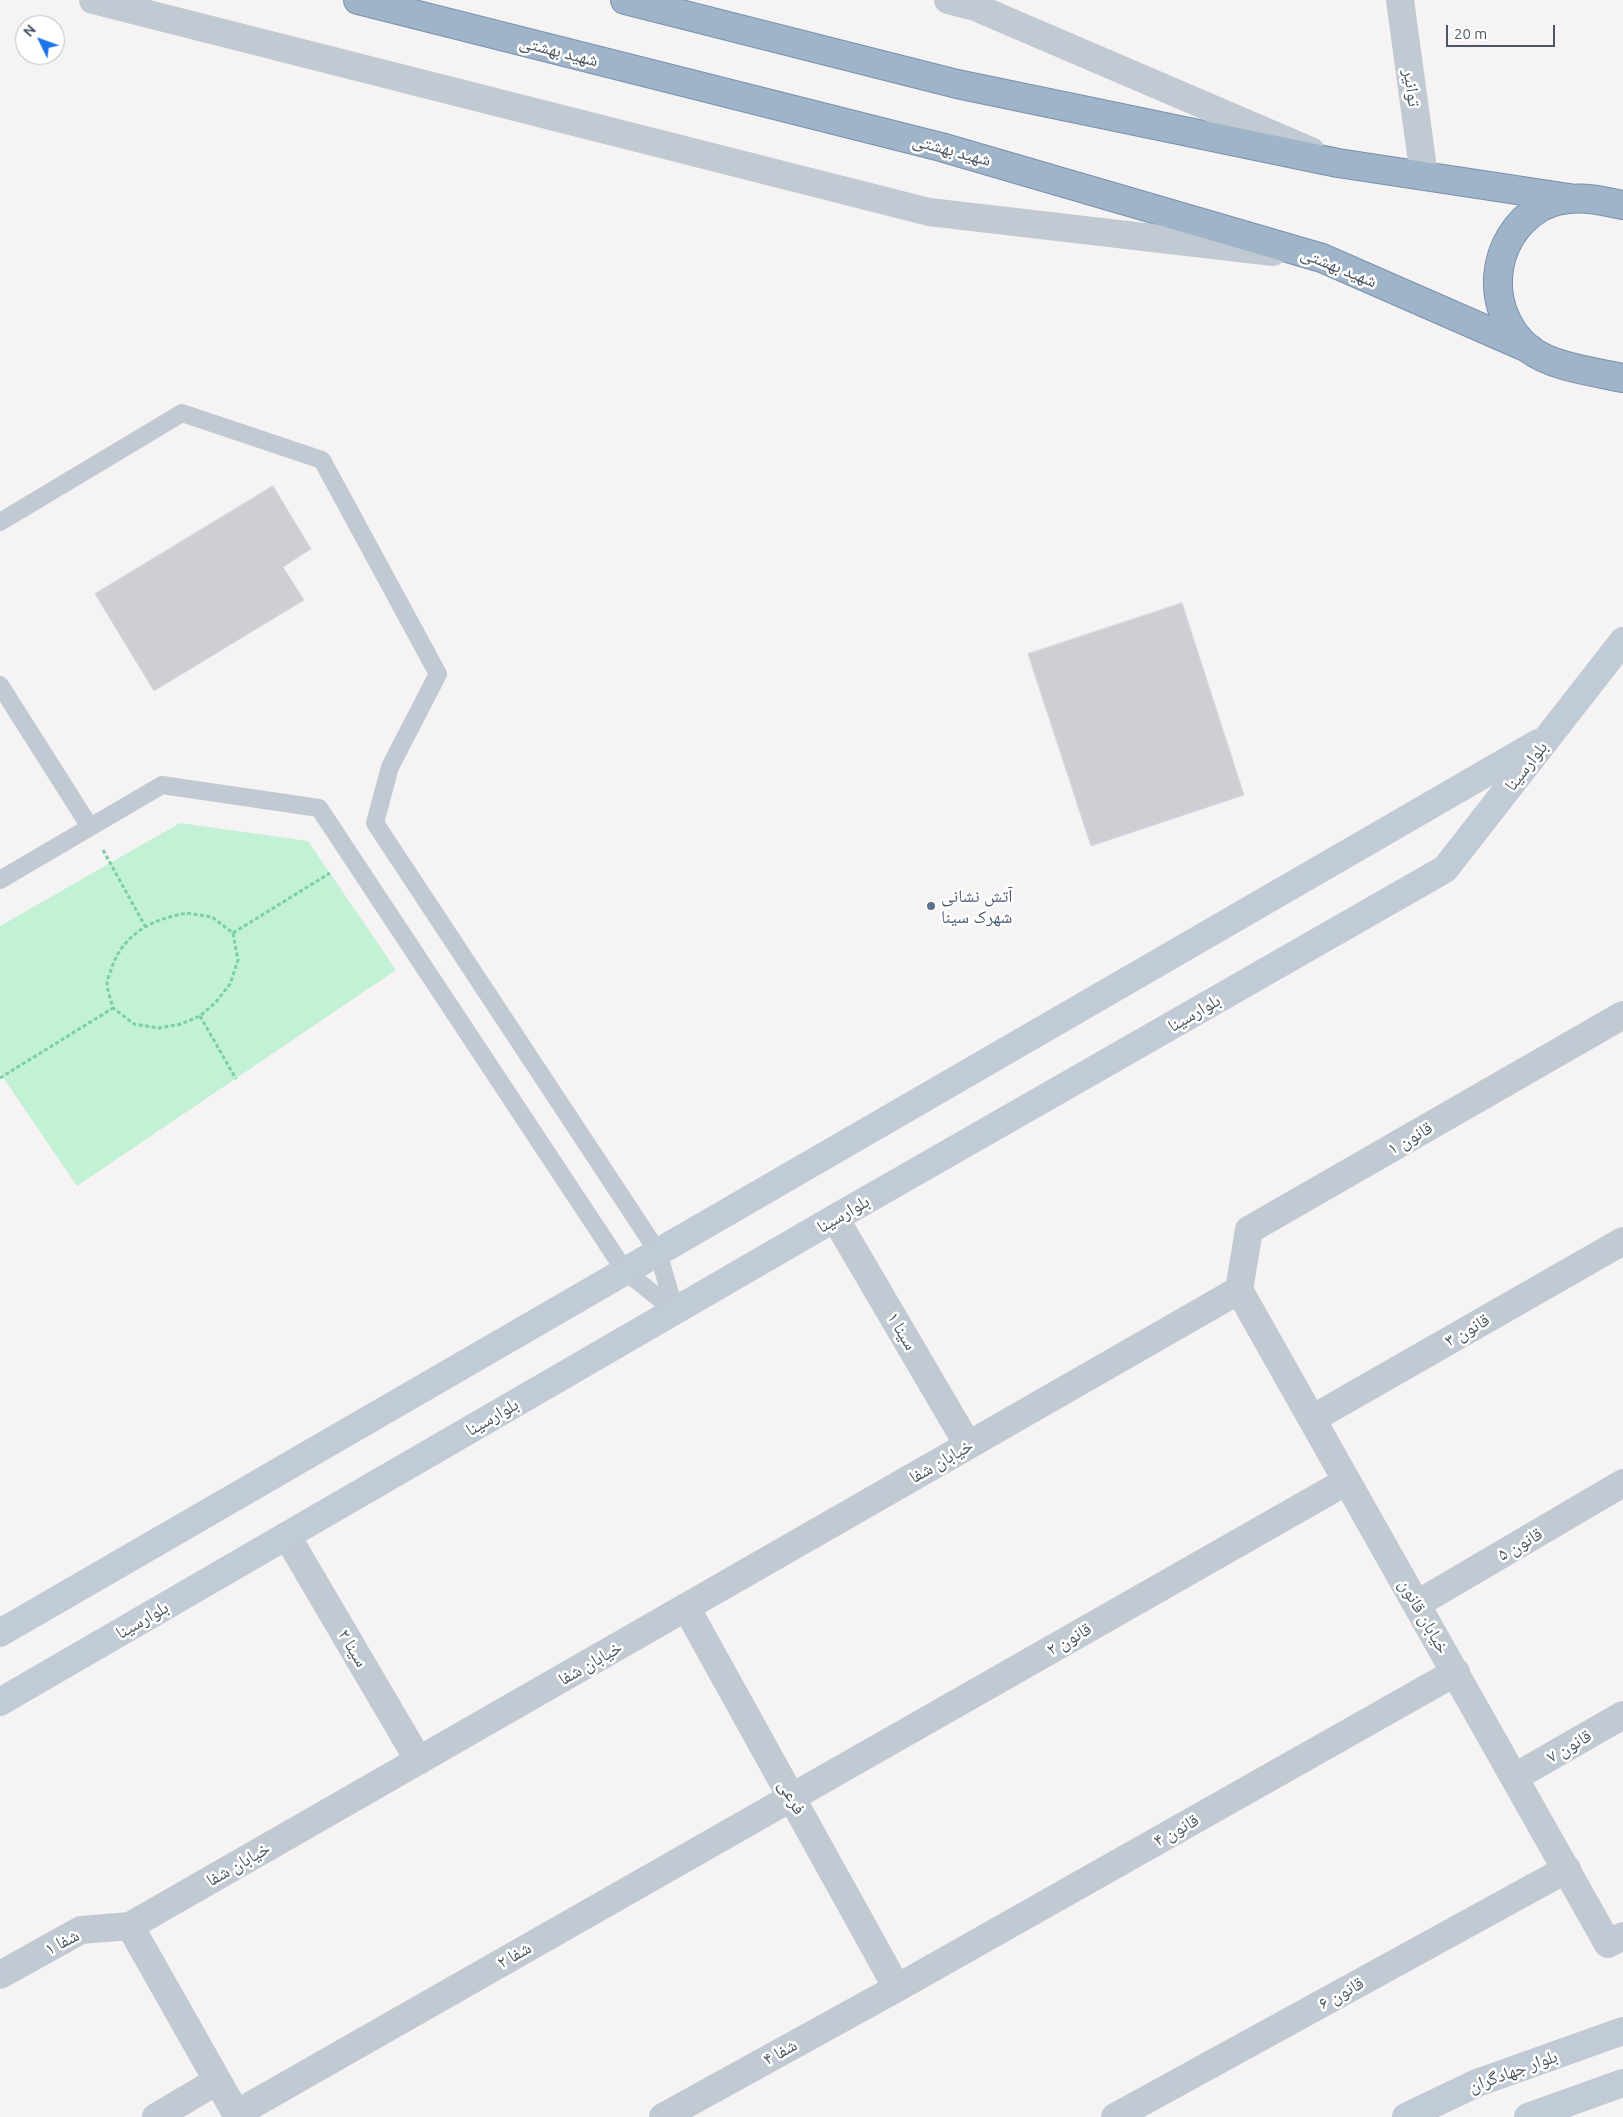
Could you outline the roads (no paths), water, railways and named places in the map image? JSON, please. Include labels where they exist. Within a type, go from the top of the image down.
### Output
[{"type":"highway","name":"شهید بهشتی","points":[[358,0],[941,146],[1322,258],[1530,349],[1555,362],[1623,378]]},
{"type":"highway","points":[[624,0],[957,84],[1338,163],[1569,198],[1597,199],[1623,205]]},
{"type":"highway","points":[[1530,349],[1510,328],[1499,303],[1497,275],[1504,247],[1520,224],[1542,207],[1569,198]]},
{"type":"main road","points":[[1550,736],[1623,641]]},
{"type":"main road","name":"بلوارسینا","points":[[0,1633],[1550,736]]},
{"type":"main road","name":"بلوارسینا","points":[[0,1702],[835,1218],[1446,869],[1550,736]]},
{"type":"main road","name":"بلوار جهادگران","points":[[1406,2117],[1476,2083],[1623,2031]]},
{"type":"main road","points":[[1528,2117],[1623,2084]]},
{"type":"street","points":[[94,0],[929,212],[1322,258]]},
{"type":"street","points":[[948,0],[975,7],[1338,163]]},
{"type":"street","name":"توانیر","points":[[1400,0],[1424,176]]},
{"type":"street","name":"قانون ۱","points":[[1239,1290],[1249,1230],[1623,1015]]},
{"type":"street","name":"سینا ۱","points":[[835,1218],[968,1445]]},
{"type":"street","name":"قانون ۳","points":[[1312,1419],[1623,1241]]},
{"type":"street","name":"خیابان قانون","points":[[1239,1290],[1567,1869],[1616,1940]]},
{"type":"street","name":"خیابان شفا","points":[[130,1926],[1239,1290]]},
{"type":"street","name":"قانون ۲","points":[[792,1797],[1347,1481]]},
{"type":"street","name":"قانون ۵","points":[[1417,1604],[1623,1484]]},
{"type":"street","name":"سینا ۲","points":[[287,1536],[419,1761]]},
{"type":"street","name":"فرعی","points":[[686,1607],[897,1988]]},
{"type":"street","name":"قانون ۴","points":[[897,1988],[1456,1672]]},
{"type":"street","name":"قانون ۷","points":[[1515,1777],[1623,1715]]},
{"type":"street","name":"شفا ۲","points":[[237,2115],[792,1797]]},
{"type":"street","name":"قانون ۶","points":[[1115,2117],[1567,1869]]},
{"type":"street","points":[[130,1926],[237,2115]]},
{"type":"street","name":"شفا ۱","points":[[0,1975],[82,1930],[130,1926]]},
{"type":"street","name":"شفا ۴","points":[[663,2117],[897,1988]]},
{"type":"street","points":[[156,2117],[217,2081]]},
{"type":"lane","points":[[0,522],[182,413],[322,460],[438,674],[390,767],[375,823],[658,1252],[675,1311]]},
{"type":"lane","points":[[0,685],[90,827]]},
{"type":"lane","points":[[0,880],[162,785],[319,808],[625,1271],[675,1311]]},
{"type":"place","name":"آتش نشانی شهرک سینا","points":[[931,906]]}]
